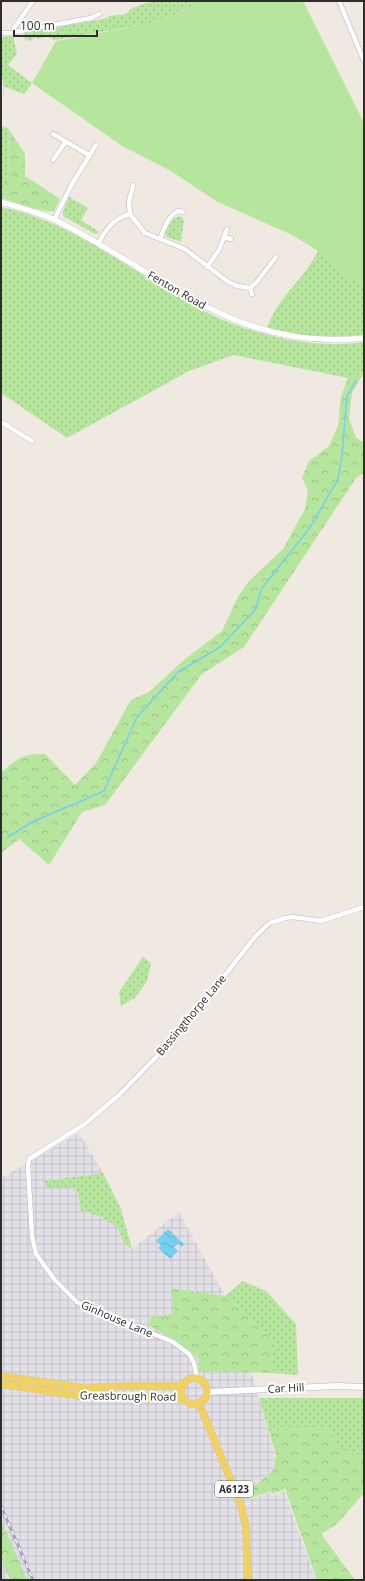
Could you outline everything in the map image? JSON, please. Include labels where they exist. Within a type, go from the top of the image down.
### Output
[{"type":"main road","name":"Greasbrough Road","points":[[1,1376],[84,1388],[183,1386]]},
{"type":"main road","name":"Greasbrough Road","points":[[183,1398],[183,1386],[188,1380],[197,1378]]},
{"type":"main road","points":[[197,1378],[206,1384],[208,1392],[205,1399],[199,1403]]},
{"type":"main road","name":"Greasbrough Road","points":[[1,1384],[88,1397],[183,1398],[190,1403],[199,1403]]},
{"type":"main road","name":"Car Hill","points":[[208,1392],[337,1386],[364,1387]]},
{"type":"main road","name":"A6123","points":[[199,1403],[241,1505],[246,1527],[248,1580]]},
{"type":"street","points":[[14,32],[14,28],[33,1]]},
{"type":"street","points":[[339,1],[364,61]]},
{"type":"street","points":[[1,32],[14,32],[91,18],[99,14]]},
{"type":"street","points":[[1,85],[1,92]]},
{"type":"street","points":[[54,134],[89,155]]},
{"type":"street","points":[[53,160],[66,141]]},
{"type":"street","points":[[54,220],[89,155],[96,145]]},
{"type":"street","points":[[133,185],[129,202],[130,214],[144,233],[185,249],[227,281],[237,286],[250,288],[256,283],[276,257]]},
{"type":"street","name":"Fenton Road","points":[[1,202],[54,220],[198,302],[246,325],[308,339],[330,340],[364,338]]},
{"type":"street","points":[[160,239],[165,226],[175,212],[183,212]]},
{"type":"street","points":[[98,244],[106,228],[117,219],[130,214]]},
{"type":"street","points":[[207,267],[219,250],[227,229]]},
{"type":"street","points":[[224,237],[230,239]]},
{"type":"street","points":[[250,288],[252,294]]},
{"type":"street","points":[[1,422],[32,441]]},
{"type":"street","name":"Bassingthorpe Lane","points":[[29,1159],[85,1124],[120,1094],[157,1056],[203,1003],[255,937],[270,923],[293,917],[320,920],[364,908]]},
{"type":"street","name":"Ginhouse Lane","points":[[29,1159],[28,1166],[32,1236],[36,1254],[56,1280],[77,1302],[173,1342],[189,1354],[194,1363],[197,1378]]},
{"type":"shaded area","points":[[79,1133],[103,1173],[46,1181],[75,1187],[78,1193],[81,1211],[102,1217],[118,1228],[124,1244],[132,1249],[179,1212],[225,1296],[171,1288],[175,1313],[163,1316],[152,1315],[148,1325],[178,1342],[199,1360],[199,1371],[251,1372],[275,1454],[273,1471],[245,1491],[246,1500],[271,1492],[272,1496],[284,1491],[316,1580],[1,1580],[1,1178]]},
{"type":"green space","points":[[152,1],[207,1],[153,23],[56,40],[47,37],[38,39],[36,37],[30,41],[24,39],[23,37],[25,33],[126,14],[132,8]]},
{"type":"green space","points":[[207,1],[303,1],[364,123],[364,287],[337,269],[314,248],[290,234],[216,201],[171,171],[122,146],[32,83],[56,41],[153,23]]},
{"type":"green space","points":[[13,36],[17,54],[8,65],[32,83],[24,94],[5,87],[1,75],[1,37]]},
{"type":"green space","points":[[1,126],[8,128],[8,173],[4,199],[1,199]]},
{"type":"green space","points":[[8,128],[25,154],[25,176],[60,199],[54,211],[45,211],[4,199],[8,173]]},
{"type":"green space","points":[[69,197],[88,208],[81,220],[99,232],[97,234],[63,216],[63,211]]},
{"type":"green space","points":[[1,207],[32,216],[90,242],[199,309],[235,325],[286,339],[306,342],[335,344],[364,342],[364,371],[348,378],[234,355],[189,371],[67,438],[1,393]]},
{"type":"green space","points":[[180,216],[184,220],[181,242],[167,237],[165,233],[173,219]]},
{"type":"green space","points":[[318,251],[337,269],[364,287],[364,335],[332,337],[302,335],[267,328],[277,307],[306,271]]},
{"type":"green space","points":[[364,371],[352,392],[349,419],[356,438],[364,443],[364,473],[356,478],[244,647],[202,674],[105,805],[82,812],[49,865],[19,839],[1,853],[1,773],[20,758],[37,754],[45,754],[75,785],[96,763],[131,700],[149,692],[184,660],[222,631],[239,595],[249,581],[283,549],[305,509],[308,490],[302,478],[309,461],[329,446],[338,426],[341,396],[348,378]]},
{"type":"green space","points":[[143,957],[151,963],[147,981],[136,997],[121,1006],[119,992]]},
{"type":"green space","points":[[103,1173],[121,1209],[132,1249],[124,1244],[118,1228],[102,1217],[81,1211],[78,1193],[75,1187],[46,1187],[45,1181]]},
{"type":"green space","points":[[243,1281],[266,1291],[296,1324],[298,1375],[271,1373],[274,1342],[225,1296]]},
{"type":"green space","points":[[171,1288],[225,1296],[274,1342],[271,1373],[198,1371],[199,1359],[178,1342],[148,1325],[152,1315],[163,1316],[174,1313]]},
{"type":"green space","points":[[259,1398],[364,1398],[364,1457],[351,1452],[339,1452],[330,1427],[269,1431]]},
{"type":"green space","points":[[330,1427],[339,1452],[351,1452],[364,1457],[364,1493],[337,1524],[321,1534],[355,1580],[317,1580],[285,1489],[273,1494],[271,1491],[247,1499],[246,1492],[273,1471],[276,1455],[269,1431]]},
{"type":"green space","points":[[1,1520],[27,1580],[10,1580],[1,1557]]},
{"type":"water","points":[[168,1229],[184,1244],[182,1247],[178,1243],[174,1247],[178,1251],[170,1259],[158,1248],[161,1245],[156,1241]]},
{"type":"waterway","points":[[8,837],[32,822],[104,791],[137,717],[178,672],[220,647],[255,610],[262,588],[309,529],[338,479],[342,456],[347,396],[356,381]]},
{"type":"railway","points":[[1,1506],[33,1580]]}]
